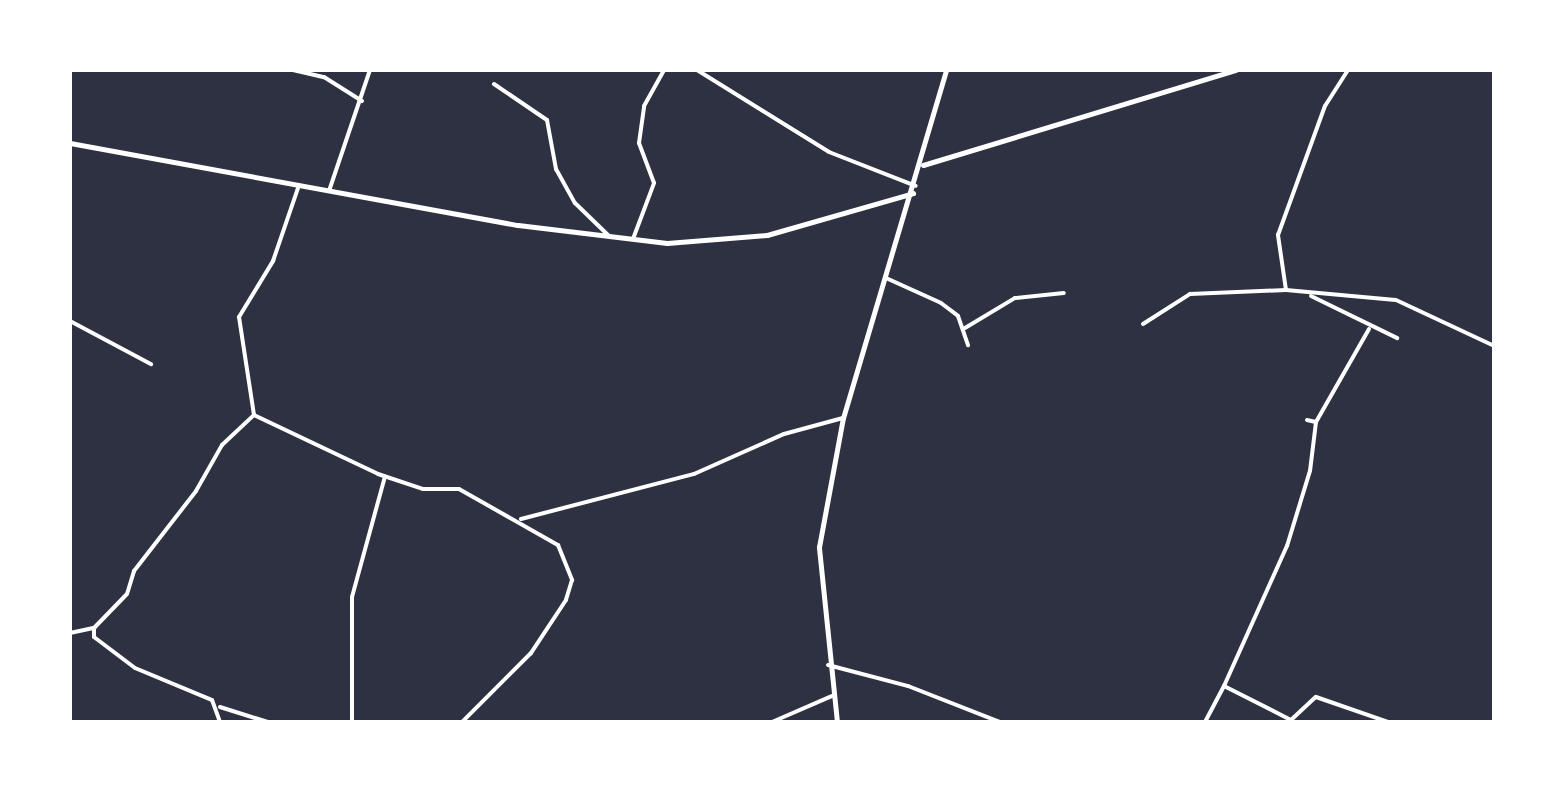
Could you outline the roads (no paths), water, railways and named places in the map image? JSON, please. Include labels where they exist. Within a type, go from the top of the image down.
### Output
[{"type":"street","points":[[294,70],[324,77],[362,100]]},
{"type":"street","points":[[329,190],[370,70]]},
{"type":"street","points":[[633,238],[654,183],[639,143],[644,106],[664,70]]},
{"type":"street","points":[[697,70],[829,152],[914,189]]},
{"type":"street","points":[[837,722],[828,665],[819,547],[843,418],[922,165],[946,70]]},
{"type":"street","points":[[922,165],[1236,70]]},
{"type":"street","points":[[1286,290],[1278,235],[1325,106],[1348,70]]},
{"type":"street","points":[[494,84],[547,120],[556,169],[575,203],[609,236]]},
{"type":"street","points":[[70,143],[609,236],[694,242],[768,235],[914,189]]},
{"type":"street","points":[[254,415],[239,318],[273,261],[299,185]]},
{"type":"street","points":[[886,278],[941,302],[965,328],[968,345]]},
{"type":"street","points":[[1143,324],[1190,294],[1286,290],[1396,300],[1494,346]]},
{"type":"street","points":[[965,328],[1016,298],[1064,293]]},
{"type":"street","points":[[1307,294],[1368,329],[1397,338]]},
{"type":"street","points":[[70,321],[151,364]]},
{"type":"street","points":[[1206,722],[1286,546],[1310,471],[1316,422],[1368,329]]},
{"type":"street","points":[[254,415],[385,476],[423,489],[458,488],[520,518],[558,544],[572,580],[531,654],[462,722]]},
{"type":"street","points":[[70,633],[94,628],[127,594],[134,571],[196,492],[222,445],[254,415]]},
{"type":"street","points":[[520,518],[694,474],[784,434],[843,418]]},
{"type":"street","points":[[1307,420],[1316,422]]},
{"type":"street","points":[[352,722],[352,597],[385,476]]},
{"type":"street","points":[[94,628],[94,637],[135,668],[194,690],[220,707],[268,722]]},
{"type":"street","points":[[828,665],[908,686],[1000,722]]},
{"type":"street","points":[[1224,686],[1291,720],[1316,698],[1388,722]]},
{"type":"street","points":[[772,722],[832,696]]},
{"type":"street","points":[[220,707],[220,722]]}]
